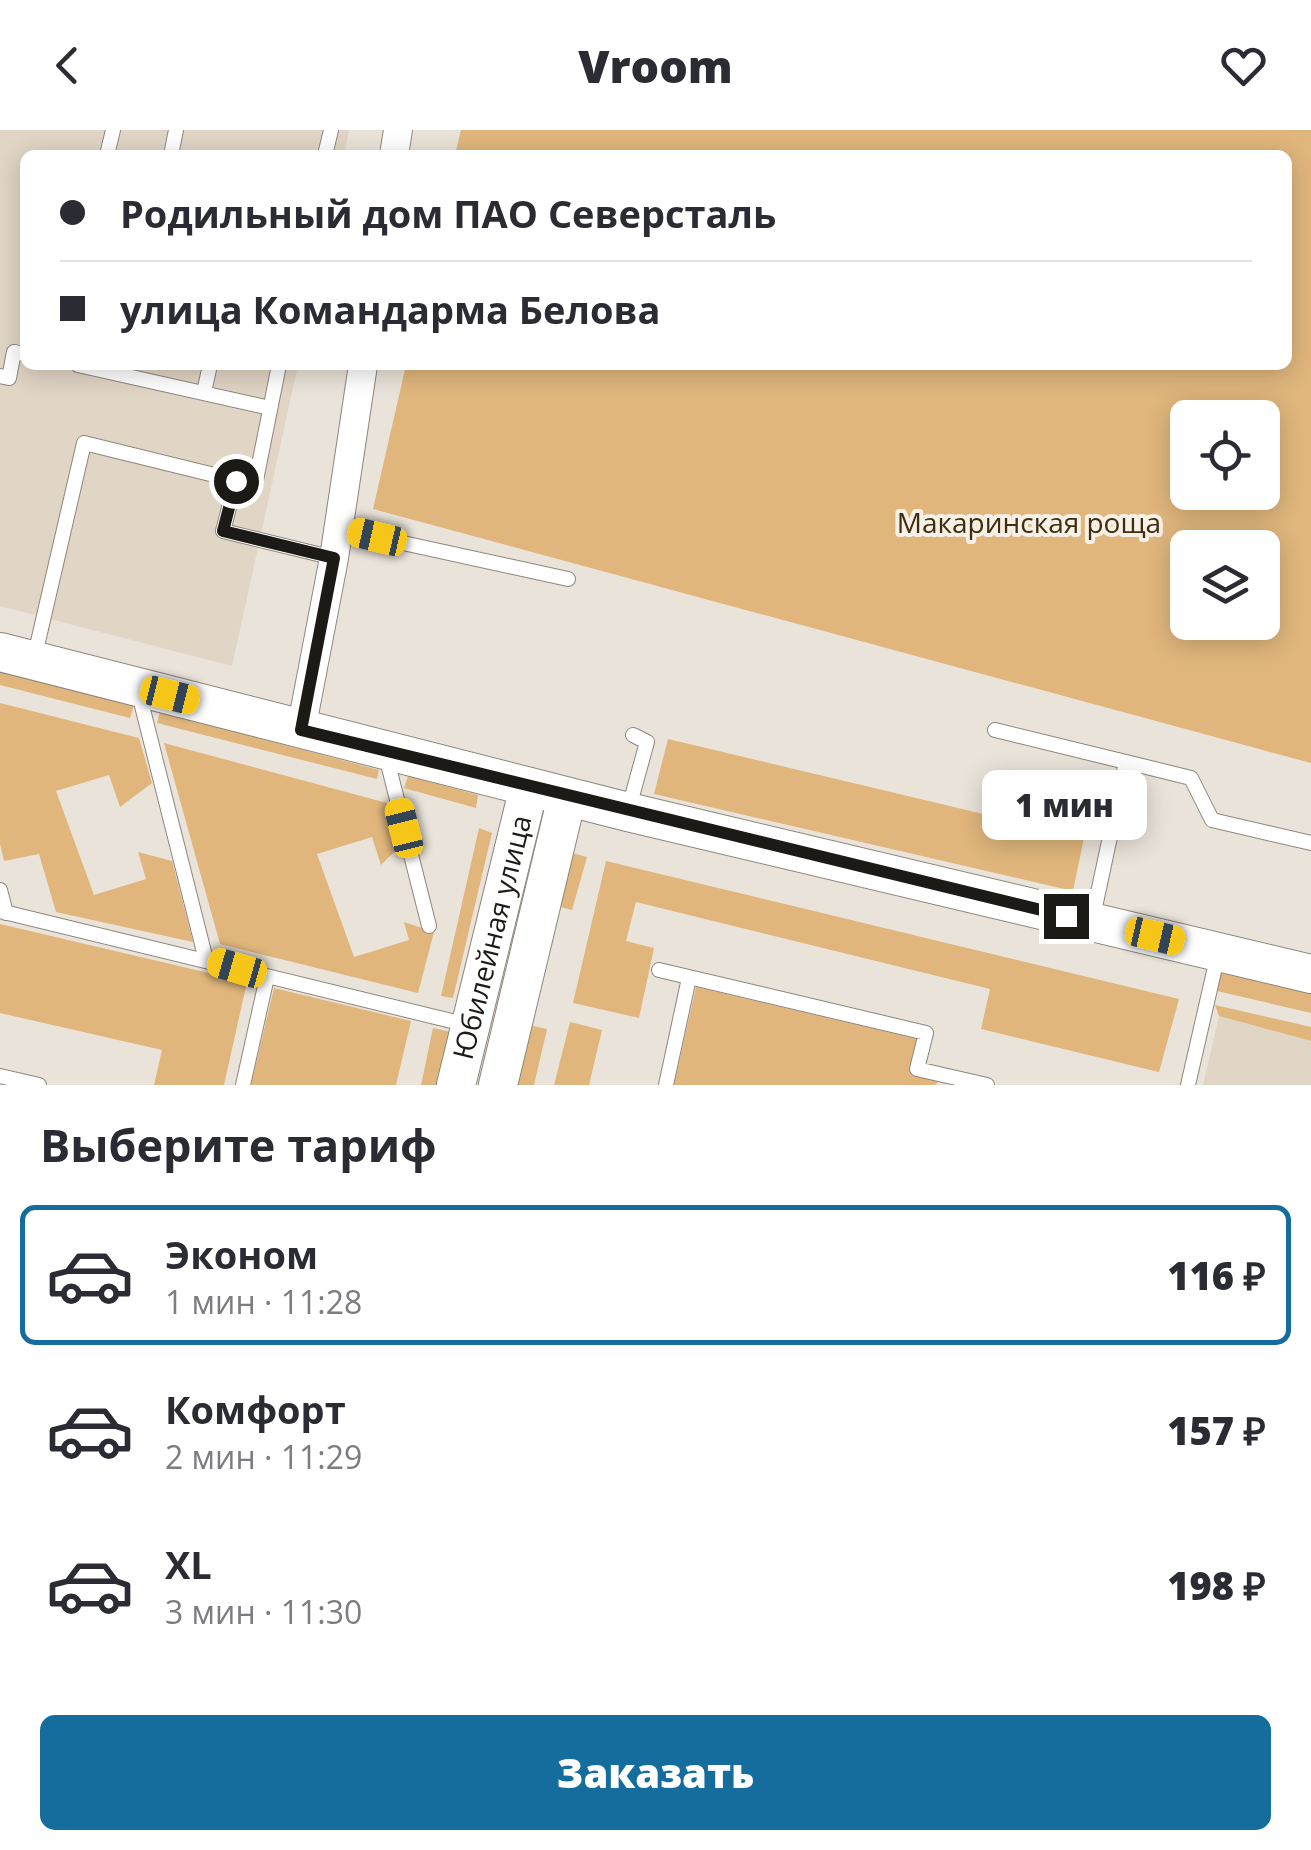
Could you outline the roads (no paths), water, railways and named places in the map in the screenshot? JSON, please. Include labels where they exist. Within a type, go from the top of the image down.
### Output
[{"type":"main road","points":[[17,656],[628,812],[1311,974]]},
{"type":"main road","name":"Юбилейная улица","points":[[456,1085],[529,787]]},
{"type":"main road","name":"Юбилейная улица","points":[[498,1085],[566,796]]},
{"type":"street","points":[[301,730],[334,558],[362,370]]},
{"type":"lane","points":[[0,376],[9,378],[14,352],[20,353]]},
{"type":"lane","points":[[101,370],[270,408]]},
{"type":"lane","points":[[204,392],[209,370]]},
{"type":"lane","points":[[17,656],[84,443],[254,484],[278,370]]},
{"type":"lane","points":[[236,481],[223,531],[334,558]]},
{"type":"lane","points":[[339,528],[568,579]]},
{"type":"lane","points":[[137,686],[206,960]]},
{"type":"lane","points":[[995,730],[1192,778],[1212,820],[1311,843]]},
{"type":"lane","points":[[628,812],[647,742],[633,735]]},
{"type":"lane","points":[[384,751],[429,926]]},
{"type":"lane","points":[[1092,922],[1126,762]]},
{"type":"lane","points":[[0,890],[3,912],[469,1026]]},
{"type":"lane","points":[[1188,1085],[1218,951]]},
{"type":"lane","points":[[659,970],[926,1033],[918,1068],[987,1085]]},
{"type":"lane","points":[[243,1085],[267,977]]},
{"type":"lane","points":[[666,1085],[690,978]]},
{"type":"lane","points":[[0,1076],[39,1085]]},
{"type":"park label","name":"Макаринская роща","points":[[1029,523]]}]
